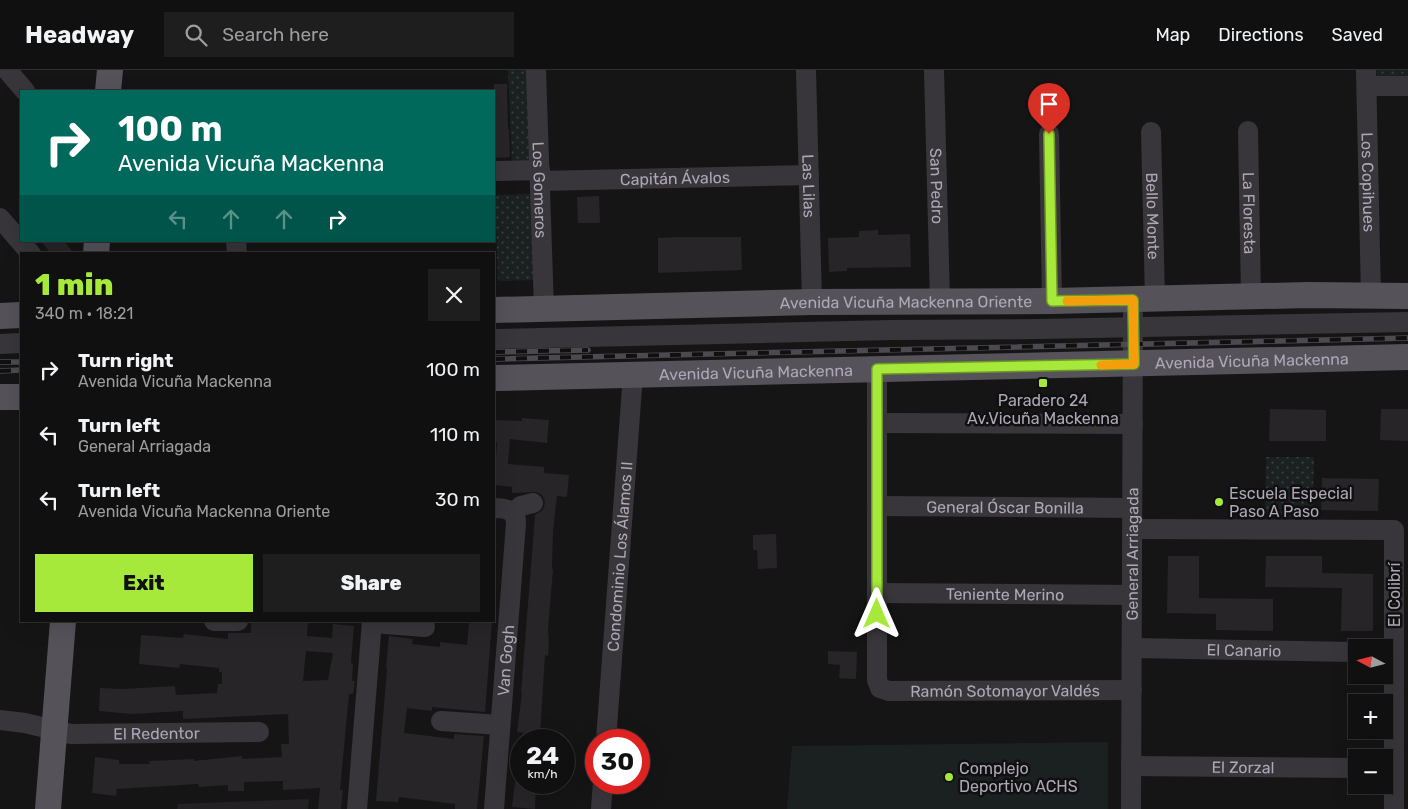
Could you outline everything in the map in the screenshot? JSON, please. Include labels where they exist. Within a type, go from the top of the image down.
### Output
[{"type":"main road","points":[[108,90],[110,70]]},
{"type":"main road","name":"Avenida Vicuña Mackenna Oriente","points":[[495,310],[812,302],[1052,301],[1308,295],[1408,296]]},
{"type":"main road","points":[[0,316],[20,315]]},
{"type":"main road","name":"Avenida Vicuña Mackenna","points":[[495,378],[1408,357]]},
{"type":"main road","points":[[0,397],[20,397]]},
{"type":"main road","points":[[48,809],[63,622]]},
{"type":"street","points":[[7,70],[25,90]]},
{"type":"street","name":"Los Gomeros","points":[[536,70],[544,309]]},
{"type":"street","name":"Las Lilas","points":[[806,70],[812,302]]},
{"type":"street","name":"San Pedro","points":[[934,70],[940,301]]},
{"type":"street","points":[[1366,78],[1408,86]]},
{"type":"street","name":"Los Copihues","points":[[1366,78],[1371,296]]},
{"type":"street","name":"La Floresta","points":[[1248,130],[1252,296]]},
{"type":"street","name":"Bello Monte","points":[[1144,299],[1151,132]]},
{"type":"street","points":[[1049,134],[1052,301]]},
{"type":"street","name":"Capitán Ávalos","points":[[495,171],[540,176],[809,175]]},
{"type":"street","points":[[0,218],[20,241]]},
{"type":"street","points":[[21,242],[29,252]]},
{"type":"street","name":"General Arriagada","points":[[1131,809],[1133,327],[1144,299]]},
{"type":"street","points":[[495,339],[892,330],[1012,330],[1408,322]]},
{"type":"street","points":[[0,344],[20,343]]},
{"type":"street","points":[[877,369],[877,592]]},
{"type":"street","name":"Condominio Los Álamos II","points":[[607,729],[633,374]]},
{"type":"street","points":[[877,423],[1133,424]]},
{"type":"street","name":"Van Gogh","points":[[503,510],[533,503]]},
{"type":"street","name":"General Óscar Bonilla","points":[[877,506],[1132,508]]},
{"type":"street","name":"Van Gogh","points":[[494,809],[516,523],[503,510]]},
{"type":"street","name":"El Colibrí","points":[[1132,529],[1394,530],[1390,639]]},
{"type":"street","name":"Teniente Merino","points":[[877,592],[1132,595]]},
{"type":"street","name":"Ramón Sotomayor Valdés","points":[[877,592],[877,680],[880,688],[889,691],[1132,690]]},
{"type":"street","points":[[363,809],[358,809],[372,622],[425,627]]},
{"type":"street","name":"El Canario","points":[[1132,648],[1348,652]]},
{"type":"street","name":"El Colibrí","points":[[1389,684],[1389,749]]},
{"type":"street","name":"El Redentor","points":[[0,720],[26,723],[71,734],[260,732]]},
{"type":"street","points":[[441,721],[500,725]]},
{"type":"street","name":"El Zorzal","points":[[1131,766],[1348,768]]},
{"type":"street","points":[[601,809],[602,794]]},
{"type":"street","name":"El Colibrí","points":[[1392,794],[1394,809]]},
{"type":"shaded area","points":[[508,70],[528,70],[533,164],[512,165]]},
{"type":"shaded area","points":[[1376,70],[1408,70],[1408,81],[1377,81]]},
{"type":"shaded area","points":[[533,194],[535,280],[498,281],[495,195]]},
{"type":"shaded area","points":[[1266,457],[1314,457],[1313,517],[1265,516]]},
{"type":"shaded area","name":"Complejo Deportivo ACHS","points":[[1108,742],[1108,809],[787,809],[792,746]]},
{"type":"shaded area","points":[[309,799],[308,809],[177,809],[178,804]]},
{"type":"building","points":[[494,84],[507,84],[510,157],[495,158]]},
{"type":"building","points":[[599,196],[600,223],[578,223],[577,197]]},
{"type":"building","points":[[878,230],[878,235],[910,234],[911,267],[847,268],[847,271],[829,272],[828,238],[859,237],[859,231]]},
{"type":"building","points":[[741,237],[742,270],[658,273],[658,238]]},
{"type":"building","points":[[42,242],[65,242],[72,252],[49,252]]},
{"type":"building","points":[[1270,409],[1326,410],[1326,441],[1269,441]]},
{"type":"building","points":[[1381,409],[1408,409],[1408,441],[1380,440]]},
{"type":"building","points":[[522,418],[549,420],[547,443],[510,439],[508,464],[544,467],[544,473],[569,475],[567,497],[557,496],[553,531],[549,643],[548,656],[545,655],[540,729],[517,729],[522,693],[535,515],[542,511],[545,501],[542,495],[537,492],[512,493],[512,487],[495,485],[497,443],[495,443],[495,420],[522,421]]},
{"type":"building","points":[[1322,478],[1379,479],[1378,511],[1321,510]]},
{"type":"building","points":[[776,534],[777,568],[758,569],[757,550],[753,550],[753,535]]},
{"type":"building","points":[[1168,556],[1199,556],[1199,598],[1273,599],[1273,631],[1216,630],[1216,614],[1167,613]]},
{"type":"building","points":[[1266,556],[1322,556],[1322,573],[1373,574],[1373,631],[1341,631],[1342,588],[1265,587]]},
{"type":"building","points":[[251,622],[308,622],[307,636],[332,638],[333,624],[354,626],[351,663],[353,664],[352,681],[355,681],[353,694],[349,694],[340,790],[343,790],[341,809],[318,809],[320,788],[283,790],[283,781],[244,782],[244,791],[228,791],[228,785],[199,787],[198,784],[117,789],[116,796],[92,793],[95,757],[119,760],[119,764],[150,764],[149,761],[194,759],[194,761],[242,756],[242,759],[282,757],[281,744],[289,744],[288,714],[183,719],[183,711],[132,714],[99,711],[100,688],[123,689],[175,686],[176,695],[217,693],[218,684],[222,684],[222,672],[219,672],[219,668],[180,664],[179,668],[139,664],[141,635],[183,638],[184,634],[228,639],[228,633],[251,633]],"holes":[[[306,651],[333,653],[328,680],[303,681]]]},
{"type":"building","points":[[469,622],[492,622],[485,712],[432,707],[432,711],[407,708],[404,733],[454,739],[454,734],[484,736],[477,809],[455,809],[455,804],[399,797],[398,802],[376,801],[389,636],[413,639],[412,644],[440,647],[440,642],[467,645]]},
{"type":"building","points":[[828,651],[857,652],[856,679],[839,678],[840,665],[828,664]]},
{"type":"building","points":[[514,794],[536,794],[535,809],[512,807]]},
{"type":"railway","points":[[495,359],[1408,338]]},
{"type":"railway","points":[[495,352],[588,350]]},
{"type":"railway","points":[[0,362],[20,362]]},
{"type":"railway","points":[[0,371],[20,370]]},
{"type":"slow traffic","points":[[1067,301],[1133,300],[1134,364],[1101,365]]},
{"type":"place","name":"Paradero 24 Av.Vicuña Mackenna","points":[[1043,383]]},
{"type":"place","name":"Escuela Especial Paso A Paso","points":[[1219,502]]},
{"type":"place","name":"Complejo Deportivo ACHS","points":[[949,777]]},
{"type":"route","points":[[877,614],[877,369],[1134,364],[1133,300],[1052,301],[1049,134]]}]
